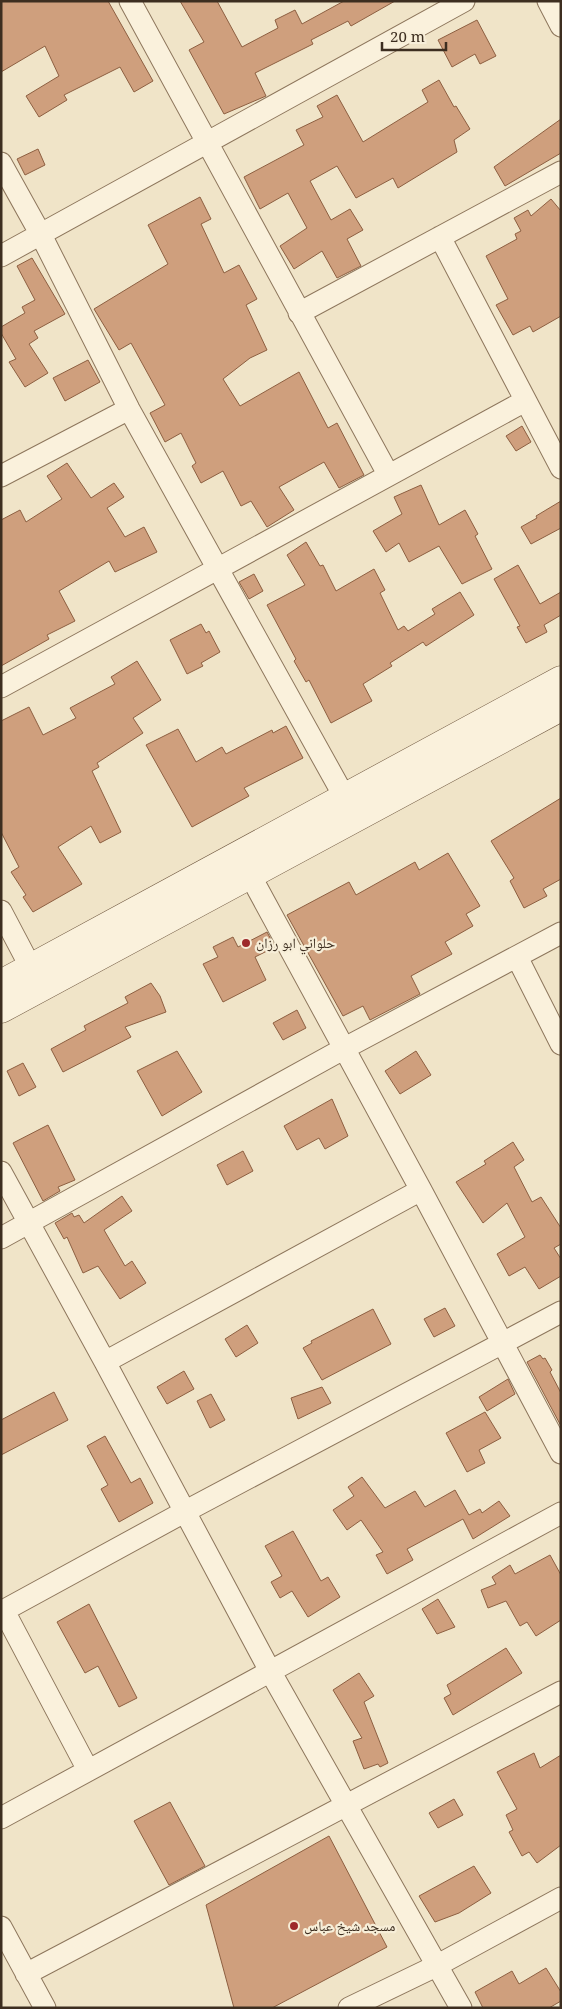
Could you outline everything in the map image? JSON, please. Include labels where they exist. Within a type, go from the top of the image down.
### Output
[{"type":"main road","points":[[1,984],[561,680]]},
{"type":"main road","points":[[1,1009],[250,875],[558,714]]},
{"type":"street","points":[[130,1],[388,474]]},
{"type":"street","points":[[1,256],[464,1]]},
{"type":"street","points":[[548,1],[561,26]]},
{"type":"street","points":[[1,163],[41,235],[129,409],[344,798]]},
{"type":"street","points":[[300,313],[561,172]]},
{"type":"street","points":[[440,237],[561,468]]},
{"type":"street","points":[[1,687],[217,571],[388,474],[525,401]]},
{"type":"street","points":[[1,476],[129,409]]},
{"type":"street","points":[[250,875],[422,1190],[501,1344],[561,1453]]},
{"type":"street","points":[[1,911],[31,968]]},
{"type":"street","points":[[1,1238],[345,1048],[561,934]]},
{"type":"street","points":[[517,957],[561,1044]]},
{"type":"street","points":[[1,1172],[186,1511],[270,1671],[461,2008]]},
{"type":"street","points":[[105,1362],[422,1190]]},
{"type":"street","points":[[88,1770],[3,1611],[186,1511],[561,1312]]},
{"type":"street","points":[[1,1818],[561,1513]]},
{"type":"street","points":[[26,1974],[561,1692]]},
{"type":"street","points":[[349,2008],[436,1966],[561,1898]]},
{"type":"street","points":[[1,1927],[45,2008]]},
{"type":"building","points":[[1,1],[108,1],[153,81],[134,92],[120,67],[64,95],[67,100],[39,117],[26,96],[59,76],[45,46],[1,72]]},
{"type":"building","points":[[180,1],[217,1],[242,47],[278,28],[275,20],[295,10],[302,24],[344,1],[395,1],[351,26],[348,21],[311,40],[313,44],[255,73],[266,96],[224,114],[189,50],[204,42]]},
{"type":"building","points":[[477,20],[496,56],[480,64],[475,54],[452,67],[438,40]]},
{"type":"building","points":[[439,80],[454,107],[456,106],[470,129],[454,140],[457,152],[398,188],[393,178],[356,198],[337,166],[310,181],[331,220],[350,209],[363,230],[347,239],[361,266],[337,278],[322,251],[294,269],[280,246],[307,228],[288,193],[260,209],[244,177],[304,145],[296,130],[323,117],[317,106],[337,95],[363,142],[428,102],[422,90]]},
{"type":"building","points":[[561,119],[561,153],[505,186],[494,167]]},
{"type":"building","points":[[38,149],[45,165],[25,175],[17,159]]},
{"type":"building","points":[[200,197],[211,219],[201,224],[224,273],[239,265],[257,299],[246,305],[267,350],[250,358],[223,379],[240,406],[299,372],[328,428],[337,423],[364,475],[339,488],[324,462],[279,487],[294,510],[267,527],[251,501],[241,506],[223,471],[201,483],[192,466],[196,463],[181,433],[165,442],[150,413],[165,405],[131,343],[119,350],[94,309],[168,264],[148,225]]},
{"type":"building","points":[[551,199],[561,211],[561,316],[533,332],[530,326],[513,335],[496,305],[508,299],[486,256],[517,239],[515,234],[521,231],[514,218],[528,210],[531,216]]},
{"type":"building","points":[[32,258],[65,314],[34,331],[38,338],[29,344],[48,373],[25,387],[9,362],[16,359],[1,333],[1,327],[25,313],[22,307],[35,300],[17,266]]},
{"type":"building","points":[[88,360],[100,382],[65,401],[53,378]]},
{"type":"building","points":[[522,426],[531,442],[516,451],[506,436]]},
{"type":"building","points":[[67,463],[91,498],[114,483],[124,497],[107,508],[125,537],[144,527],[157,552],[115,572],[109,561],[59,591],[75,621],[47,635],[49,639],[1,666],[1,520],[20,510],[26,522],[62,499],[47,476]]},
{"type":"building","points":[[421,485],[439,525],[465,510],[478,534],[475,536],[492,569],[462,584],[439,546],[409,562],[399,543],[386,552],[373,531],[402,514],[394,497]]},
{"type":"building","points":[[561,501],[561,528],[531,544],[521,527]]},
{"type":"building","points":[[306,542],[320,566],[323,565],[336,591],[374,569],[385,590],[380,593],[398,630],[404,626],[408,631],[435,614],[432,609],[460,592],[474,615],[426,646],[423,642],[390,663],[392,666],[363,684],[372,701],[331,723],[309,680],[306,682],[294,661],[296,659],[267,605],[305,585],[287,555]]},
{"type":"building","points":[[518,565],[540,604],[561,592],[561,615],[544,625],[547,632],[526,643],[517,627],[520,626],[494,579]]},
{"type":"building","points":[[254,574],[263,591],[249,599],[239,582]]},
{"type":"building","points":[[201,624],[206,633],[209,631],[220,652],[201,663],[203,666],[187,674],[170,640]]},
{"type":"building","points":[[137,661],[161,700],[133,718],[143,733],[97,763],[99,767],[92,771],[121,832],[100,843],[91,826],[58,847],[82,884],[33,912],[23,897],[26,895],[11,872],[19,867],[1,832],[1,721],[29,707],[43,735],[76,718],[70,708],[115,684],[111,677]]},
{"type":"building","points":[[286,726],[303,758],[244,788],[249,796],[192,827],[146,745],[178,729],[196,762],[222,747],[226,754],[272,730],[273,733]]},
{"type":"building","points":[[561,798],[561,879],[543,889],[547,896],[524,908],[510,881],[514,878],[491,841]]},
{"type":"building","points":[[448,853],[480,906],[466,914],[473,926],[445,942],[452,954],[411,976],[420,994],[370,1020],[363,1006],[343,1016],[287,915],[349,882],[356,895],[415,862],[419,870]]},
{"type":"building","points":[[267,932],[275,947],[255,957],[266,980],[223,1002],[203,964],[218,957],[213,947],[233,937],[238,947]]},
{"type":"building","points":[[151,983],[160,996],[166,1012],[125,1027],[131,1037],[63,1072],[51,1049],[86,1030],[84,1026],[128,1003],[125,997]]},
{"type":"building","points":[[297,1010],[306,1028],[283,1040],[273,1023]]},
{"type":"building","points":[[177,1051],[202,1092],[162,1116],[137,1071]]},
{"type":"building","points":[[416,1051],[431,1075],[400,1094],[385,1071]]},
{"type":"building","points":[[23,1063],[36,1087],[19,1096],[7,1071]]},
{"type":"building","points":[[332,1099],[348,1136],[325,1149],[319,1138],[297,1150],[284,1126]]},
{"type":"building","points":[[48,1125],[75,1180],[58,1187],[60,1191],[43,1201],[13,1143]]},
{"type":"building","points":[[513,1142],[524,1160],[514,1167],[532,1202],[541,1197],[561,1228],[561,1244],[554,1248],[561,1259],[561,1276],[539,1289],[525,1267],[509,1276],[497,1254],[525,1237],[507,1203],[483,1223],[456,1182],[486,1164],[484,1161]]},
{"type":"building","points":[[243,1151],[253,1171],[227,1185],[217,1165]]},
{"type":"building","points":[[122,1196],[132,1211],[104,1230],[125,1266],[132,1261],[146,1283],[120,1299],[98,1266],[83,1273],[67,1237],[64,1239],[55,1223],[72,1213],[74,1217],[79,1215],[84,1223]]},
{"type":"building","points":[[445,1308],[455,1326],[434,1337],[424,1319]]},
{"type":"building","points":[[373,1309],[391,1344],[322,1380],[303,1348],[312,1343],[311,1341]]},
{"type":"building","points":[[247,1325],[258,1343],[236,1357],[225,1339]]},
{"type":"building","points":[[540,1355],[543,1359],[545,1358],[552,1370],[550,1372],[561,1393],[561,1426],[527,1362]]},
{"type":"building","points":[[184,1371],[194,1389],[167,1404],[157,1387]]},
{"type":"building","points":[[508,1379],[515,1394],[487,1411],[479,1397]]},
{"type":"building","points":[[322,1387],[331,1403],[298,1419],[291,1398]]},
{"type":"building","points":[[54,1392],[68,1420],[1,1455],[1,1420]]},
{"type":"building","points":[[211,1394],[225,1420],[210,1428],[197,1401]]},
{"type":"building","points":[[485,1412],[501,1438],[479,1450],[485,1463],[467,1472],[446,1433]]},
{"type":"building","points":[[105,1436],[131,1483],[140,1478],[153,1503],[119,1522],[101,1489],[108,1485],[87,1446]]},
{"type":"building","points":[[362,1477],[385,1508],[415,1491],[425,1507],[455,1490],[469,1515],[480,1509],[482,1513],[499,1501],[510,1516],[473,1539],[463,1519],[407,1549],[413,1560],[387,1574],[376,1555],[383,1552],[361,1520],[347,1530],[333,1510],[354,1496],[348,1487]]},
{"type":"building","points":[[293,1531],[321,1581],[328,1577],[340,1597],[308,1617],[292,1591],[280,1598],[271,1582],[282,1576],[265,1546]]},
{"type":"building","points":[[550,1555],[561,1575],[561,1620],[536,1636],[527,1622],[520,1626],[506,1601],[488,1608],[481,1590],[496,1584],[492,1577],[510,1565],[515,1574]]},
{"type":"building","points":[[438,1599],[455,1627],[437,1634],[422,1609]]},
{"type":"building","points":[[89,1604],[137,1698],[119,1707],[98,1666],[85,1673],[57,1622]]},
{"type":"building","points":[[506,1648],[522,1673],[453,1715],[444,1698],[451,1694],[447,1685]]},
{"type":"building","points":[[359,1673],[374,1696],[364,1702],[388,1763],[380,1767],[378,1764],[364,1769],[353,1741],[362,1738],[333,1690]]},
{"type":"building","points":[[534,1753],[540,1768],[561,1755],[561,1845],[537,1863],[529,1852],[522,1856],[509,1832],[513,1830],[506,1815],[517,1809],[497,1772]]},
{"type":"building","points":[[454,1799],[463,1815],[438,1828],[429,1813]]},
{"type":"building","points":[[170,1802],[205,1866],[169,1885],[134,1821]]},
{"type":"building","name":"مسجد شيخ عباس","points":[[329,1836],[387,1947],[272,2008],[234,2008],[206,1905]]},
{"type":"building","points":[[474,1866],[491,1893],[459,1913],[435,1922],[419,1896]]},
{"type":"building","points":[[546,1968],[561,1992],[561,2001],[549,2008],[483,2008],[475,1992],[512,1971],[519,1984]]},
{"type":"place","name":"حلواني ابو رزان","points":[[246,943]]},
{"type":"place","name":"مسجد شيخ عباس","points":[[294,1926]]}]
